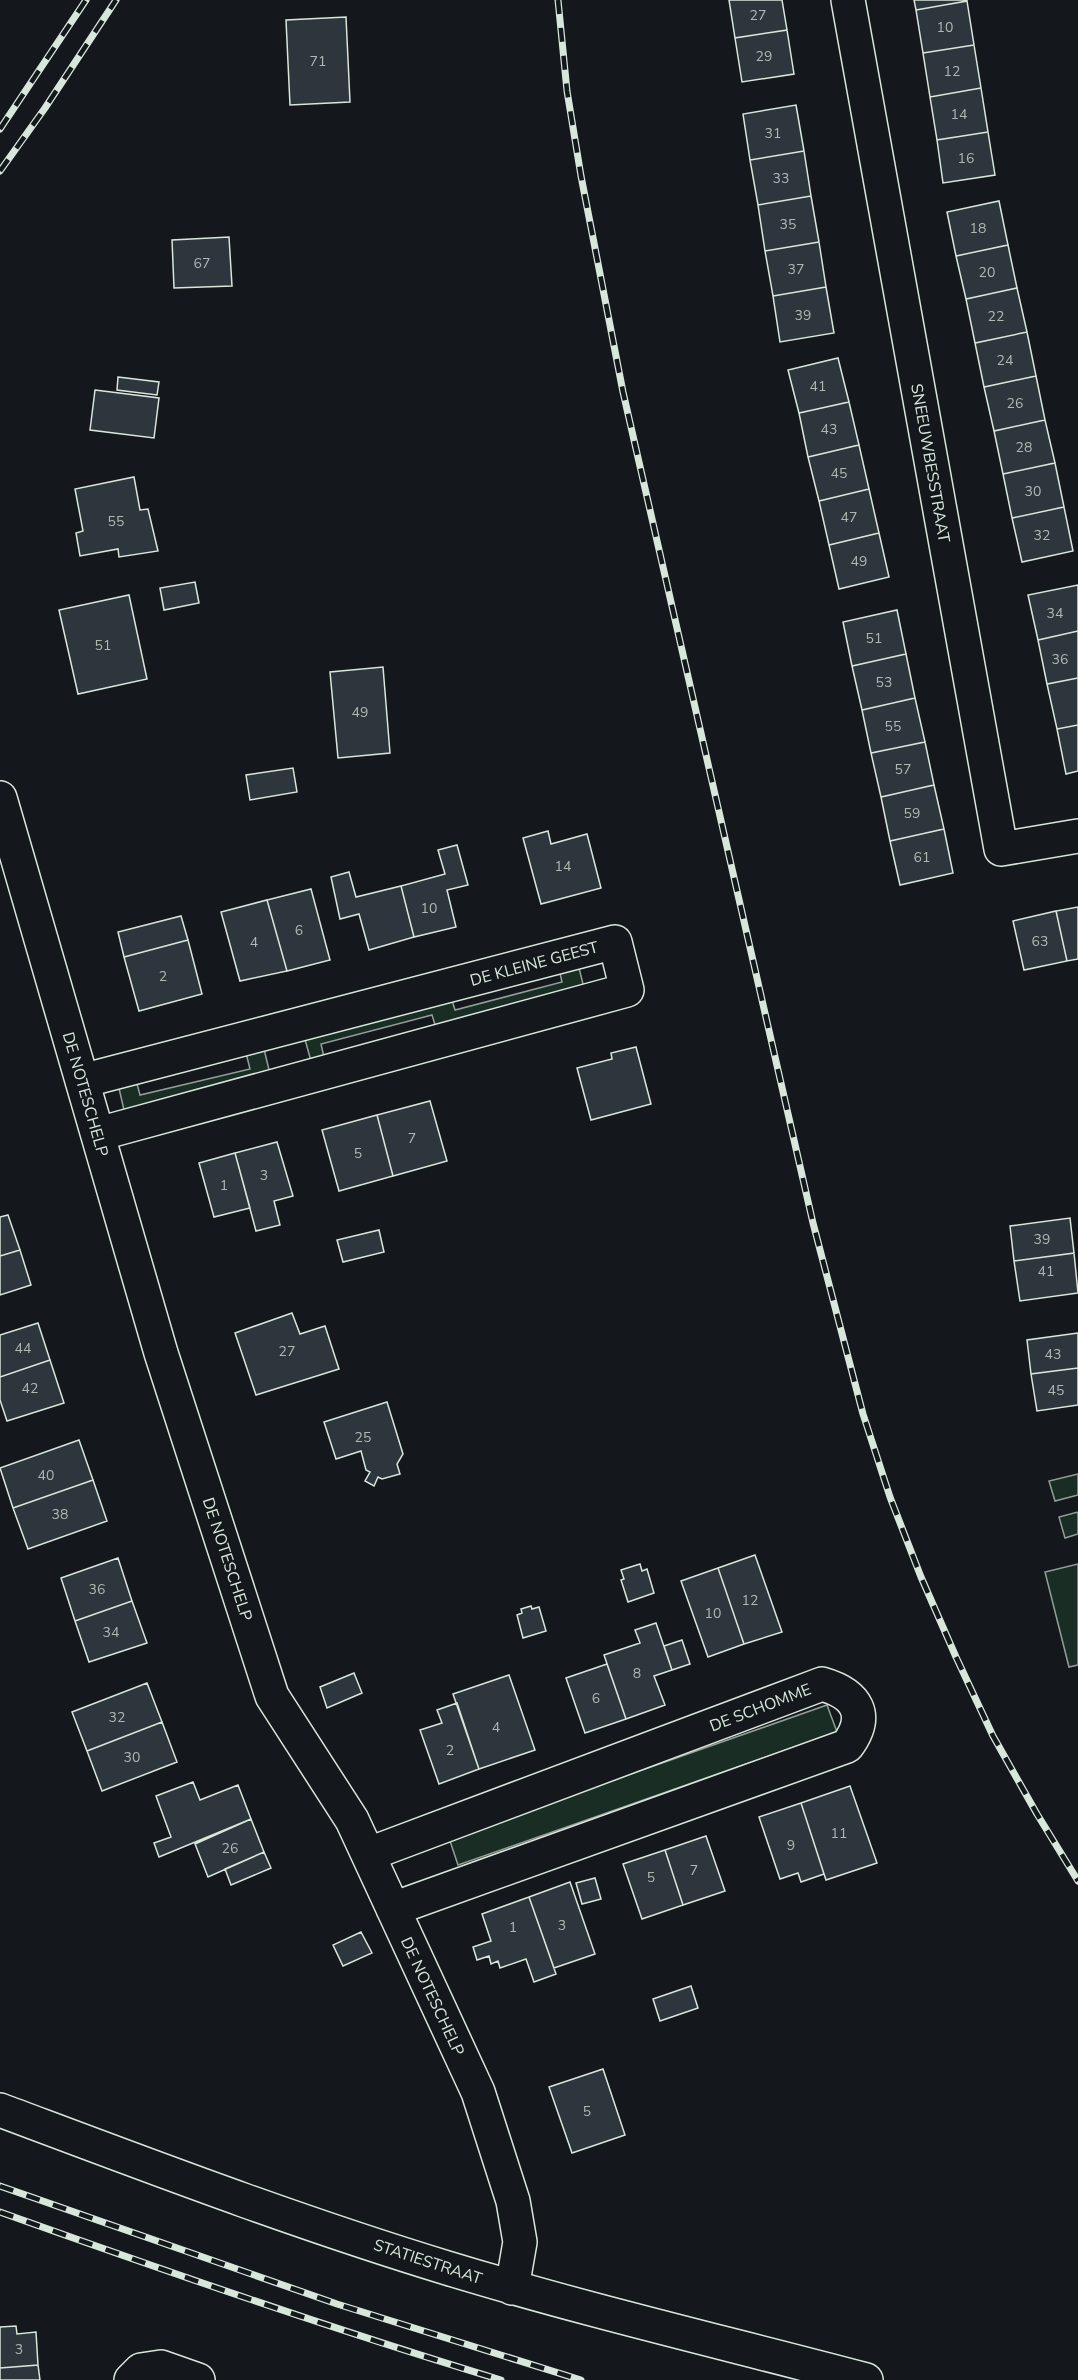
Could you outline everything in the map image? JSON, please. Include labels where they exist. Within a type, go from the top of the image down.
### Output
[{"type":"street","name":"SNEEUWBESSTRAAT","points":[[848,0],[1000,849],[1078,836]]},
{"type":"street","name":"DE NOTESCHELP","points":[[0,798],[161,1353],[272,1696],[352,1820],[478,2092],[513,2201],[520,2242],[512,2288]]},
{"type":"street","name":"DE KLEINE GEEST","points":[[82,1081],[615,942],[627,990],[98,1134]]},
{"type":"street","name":"DE SCHOMME","points":[[369,1854],[822,1684],[833,1687],[846,1695],[855,1706],[860,1719],[856,1733],[847,1746],[393,1909]]},
{"type":"street","name":"STATIESTRAAT","points":[[0,2110],[190,2181],[444,2267],[512,2288],[866,2380]]},
{"type":"street","points":[[131,2380],[141,2370],[161,2367],[198,2380]]},
{"type":"green space","points":[[578,964],[584,988],[436,1028],[432,1015],[321,1044],[324,1057],[311,1061],[304,1036],[451,997],[455,1010],[562,982],[559,969]]},
{"type":"green space","points":[[264,1049],[270,1074],[124,1110],[118,1084],[136,1080],[140,1095],[250,1069],[246,1053]]},
{"type":"green space","points":[[1078,1474],[1078,1495],[1055,1501],[1049,1481]]},
{"type":"green space","points":[[1078,1512],[1078,1534],[1065,1538],[1059,1517]]},
{"type":"green space","points":[[1078,1564],[1078,1665],[1069,1667],[1045,1572]]},
{"type":"green space","points":[[827,1705],[837,1732],[458,1865],[449,1838]]},
{"type":"building","points":[[729,0],[782,0],[787,30],[735,38]]},
{"type":"building","points":[[914,0],[967,0],[967,1],[916,10]]},
{"type":"building","points":[[967,1],[974,45],[923,53],[916,10]]},
{"type":"building","points":[[346,17],[350,102],[290,105],[286,20]]},
{"type":"building","points":[[787,30],[794,74],[742,82],[735,38]]},
{"type":"building","points":[[974,45],[981,88],[930,97],[923,53]]},
{"type":"building","points":[[981,88],[988,132],[937,140],[930,97]]},
{"type":"building","points":[[796,105],[804,151],[750,160],[743,114]]},
{"type":"building","points":[[988,132],[995,175],[943,183],[937,140]]},
{"type":"building","points":[[804,151],[811,196],[758,205],[750,160]]},
{"type":"building","points":[[811,196],[819,242],[765,251],[758,205]]},
{"type":"building","points":[[999,201],[1008,245],[956,256],[947,212]]},
{"type":"building","points":[[229,237],[232,286],[174,288],[172,240]]},
{"type":"building","points":[[819,242],[826,287],[773,296],[765,251]]},
{"type":"building","points":[[1008,245],[1017,288],[966,299],[956,256]]},
{"type":"building","points":[[826,287],[834,333],[780,342],[773,296]]},
{"type":"building","points":[[1017,288],[1027,332],[975,343],[966,299]]},
{"type":"building","points":[[1027,332],[1036,376],[984,387],[975,343]]},
{"type":"building","points":[[838,358],[849,402],[799,413],[788,370]]},
{"type":"building","points":[[1036,376],[1045,420],[994,431],[984,387]]},
{"type":"building","points":[[118,377],[159,382],[157,395],[117,390]]},
{"type":"building","points":[[95,390],[159,398],[154,438],[90,430]]},
{"type":"building","points":[[849,402],[859,445],[808,457],[799,413]]},
{"type":"building","points":[[1045,420],[1055,463],[1003,474],[994,431]]},
{"type":"building","points":[[859,445],[869,489],[819,501],[808,457]]},
{"type":"building","points":[[1055,463],[1064,507],[1012,518],[1003,474]]},
{"type":"building","points":[[134,477],[140,510],[148,509],[158,551],[119,557],[118,549],[80,556],[76,533],[83,531],[75,489]]},
{"type":"building","points":[[869,489],[879,533],[829,545],[819,501]]},
{"type":"building","points":[[1064,507],[1073,551],[1022,562],[1012,518]]},
{"type":"building","points":[[879,533],[889,577],[839,589],[829,545]]},
{"type":"building","points":[[195,582],[199,603],[164,610],[160,588]]},
{"type":"building","points":[[1078,585],[1078,631],[1038,640],[1028,595]]},
{"type":"building","points":[[129,595],[147,679],[78,694],[59,610]]},
{"type":"building","points":[[897,610],[906,654],[852,666],[843,622]]},
{"type":"building","points":[[1078,631],[1078,678],[1047,684],[1038,640]]},
{"type":"building","points":[[906,654],[915,698],[862,710],[852,666]]},
{"type":"building","points":[[383,667],[390,753],[338,758],[330,672]]},
{"type":"building","points":[[1078,678],[1078,725],[1057,729],[1047,684]]},
{"type":"building","points":[[915,698],[925,742],[871,753],[862,710]]},
{"type":"building","points":[[1078,725],[1078,771],[1066,774],[1057,729]]},
{"type":"building","points":[[925,742],[934,785],[881,797],[871,753]]},
{"type":"building","points":[[293,768],[297,792],[250,800],[246,775]]},
{"type":"building","points":[[934,785],[944,829],[890,841],[881,797]]},
{"type":"building","points":[[944,829],[953,873],[900,885],[890,841]]},
{"type":"building","points":[[548,831],[551,844],[587,834],[601,888],[541,904],[523,838]]},
{"type":"building","points":[[457,845],[468,885],[447,890],[456,927],[414,937],[401,886],[445,874],[438,850]]},
{"type":"building","points":[[349,872],[356,897],[401,886],[414,937],[369,950],[359,914],[340,919],[331,877]]},
{"type":"building","points":[[311,889],[330,960],[287,971],[267,900]]},
{"type":"building","points":[[267,900],[287,971],[240,981],[221,912]]},
{"type":"building","points":[[1078,907],[1078,959],[1067,961],[1056,911]]},
{"type":"building","points":[[1056,911],[1067,961],[1024,970],[1013,921]]},
{"type":"building","points":[[181,916],[188,940],[124,957],[118,932]]},
{"type":"building","points":[[188,940],[202,994],[139,1011],[124,957]]},
{"type":"building","points":[[636,1047],[651,1104],[591,1120],[577,1068],[612,1059],[611,1053]]},
{"type":"building","points":[[430,1101],[447,1161],[393,1176],[377,1115]]},
{"type":"building","points":[[377,1115],[393,1176],[339,1191],[322,1130]]},
{"type":"building","points":[[277,1142],[293,1196],[274,1201],[280,1225],[256,1231],[235,1153]]},
{"type":"building","points":[[235,1153],[250,1208],[214,1217],[199,1163]]},
{"type":"building","points":[[8,1215],[20,1250],[0,1256],[0,1217]]},
{"type":"building","points":[[1070,1218],[1074,1253],[1014,1261],[1010,1226]]},
{"type":"building","points":[[379,1230],[384,1252],[343,1262],[337,1240]]},
{"type":"building","points":[[20,1250],[31,1285],[0,1295],[0,1256]]},
{"type":"building","points":[[1074,1253],[1078,1293],[1020,1301],[1014,1261]]},
{"type":"building","points":[[292,1313],[300,1334],[325,1326],[339,1369],[256,1395],[235,1333]]},
{"type":"building","points":[[38,1323],[50,1360],[0,1377],[0,1335]]},
{"type":"building","points":[[1078,1333],[1078,1368],[1031,1374],[1027,1340]]},
{"type":"building","points":[[50,1360],[64,1403],[7,1421],[0,1400],[0,1377]]},
{"type":"building","points":[[1078,1368],[1078,1405],[1037,1411],[1031,1374]]},
{"type":"building","points":[[387,1402],[403,1454],[397,1464],[400,1474],[382,1479],[378,1477],[374,1486],[365,1481],[370,1472],[366,1470],[361,1451],[336,1459],[324,1422]]},
{"type":"building","points":[[79,1440],[93,1480],[13,1508],[0,1468]]},
{"type":"building","points":[[93,1480],[107,1521],[28,1549],[13,1508]]},
{"type":"building","points":[[755,1555],[782,1632],[744,1644],[718,1568]]},
{"type":"building","points":[[118,1558],[132,1601],[75,1621],[61,1578]]},
{"type":"building","points":[[640,1564],[642,1571],[647,1569],[654,1593],[628,1602],[621,1580],[624,1579],[621,1570]]},
{"type":"building","points":[[718,1568],[744,1644],[708,1657],[681,1581]]},
{"type":"building","points":[[132,1601],[147,1643],[89,1662],[75,1621]]},
{"type":"building","points":[[531,1606],[532,1609],[539,1607],[546,1631],[523,1638],[517,1615],[522,1613],[521,1609]]},
{"type":"building","points":[[656,1623],[672,1670],[654,1676],[665,1705],[626,1719],[604,1655],[640,1643],[635,1630]]},
{"type":"building","points":[[682,1640],[690,1664],[672,1670],[664,1646]]},
{"type":"building","points":[[607,1664],[626,1719],[585,1733],[566,1678]]},
{"type":"building","points":[[354,1673],[362,1693],[327,1708],[320,1687]]},
{"type":"building","points":[[509,1675],[535,1750],[479,1769],[453,1694]]},
{"type":"building","points":[[147,1683],[162,1722],[87,1751],[72,1712]]},
{"type":"building","points":[[457,1703],[479,1769],[439,1784],[420,1730],[442,1723],[437,1710]]},
{"type":"building","points":[[162,1722],[177,1762],[102,1791],[87,1751]]},
{"type":"building","points":[[193,1782],[200,1800],[238,1785],[251,1819],[159,1857],[154,1843],[171,1837],[156,1796]]},
{"type":"building","points":[[850,1786],[877,1863],[826,1880],[801,1803]]},
{"type":"building","points":[[801,1803],[824,1874],[801,1882],[798,1873],[780,1879],[759,1817]]},
{"type":"building","points":[[251,1819],[264,1852],[208,1877],[195,1844]]},
{"type":"building","points":[[706,1836],[725,1891],[683,1905],[665,1850]]},
{"type":"building","points":[[665,1850],[683,1905],[642,1919],[623,1864]]},
{"type":"building","points":[[264,1852],[271,1868],[231,1885],[225,1869]]},
{"type":"building","points":[[595,1878],[601,1899],[582,1904],[576,1883]]},
{"type":"building","points":[[570,1882],[595,1954],[554,1968],[529,1897]]},
{"type":"building","points":[[529,1897],[556,1974],[534,1982],[526,1959],[500,1968],[498,1961],[491,1964],[489,1956],[477,1960],[473,1947],[491,1941],[482,1914]]},
{"type":"building","points":[[361,1932],[372,1953],[343,1966],[333,1945]]},
{"type":"building","points":[[691,1986],[698,2008],[660,2021],[653,1999]]},
{"type":"building","points":[[603,2069],[625,2135],[572,2153],[549,2087]]},
{"type":"building","points":[[16,2326],[17,2334],[36,2332],[38,2365],[0,2368],[0,2327]]},
{"type":"building","points":[[38,2365],[40,2380],[0,2380],[0,2368]]},
{"type":"railway","points":[[0,129],[86,0]]},
{"type":"railway","points":[[0,171],[45,108],[116,0]]},
{"type":"railway","points":[[558,0],[567,91],[581,176],[623,392],[813,1223],[863,1414],[890,1497],[921,1577],[956,1657],[993,1736],[1078,1881]]},
{"type":"railway","points":[[0,2186],[337,2304],[581,2380]]},
{"type":"railway","points":[[0,2212],[249,2299],[501,2380]]}]
